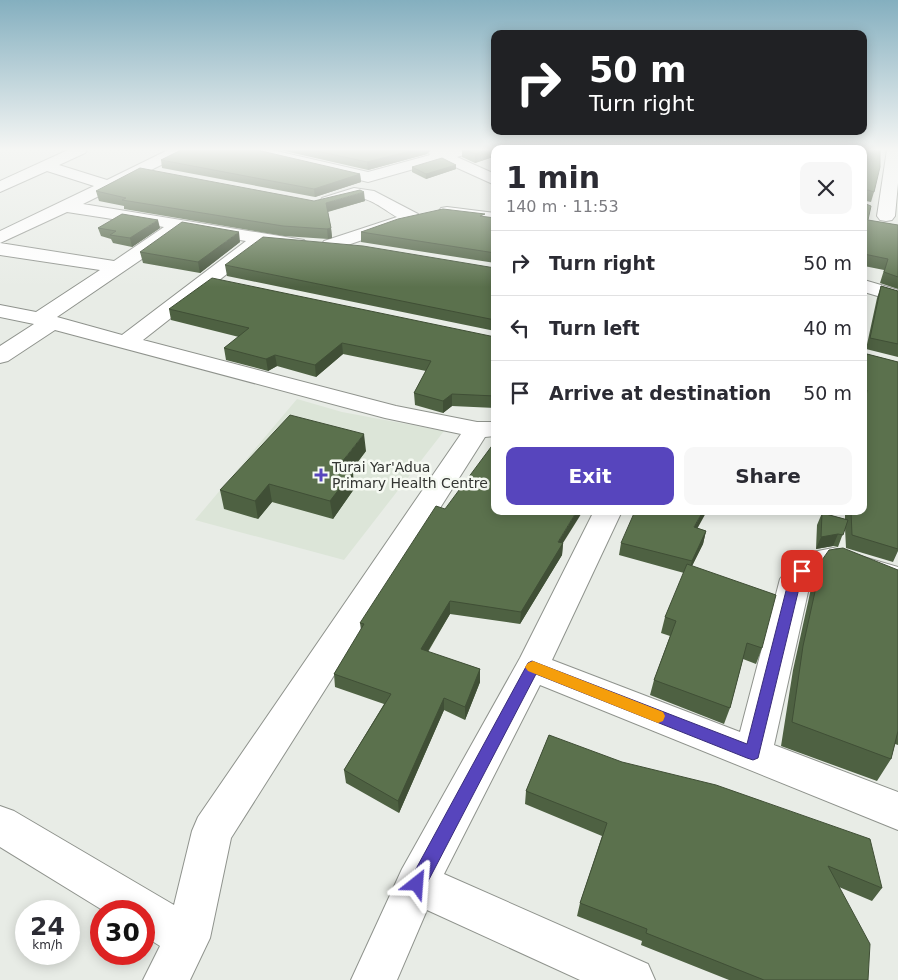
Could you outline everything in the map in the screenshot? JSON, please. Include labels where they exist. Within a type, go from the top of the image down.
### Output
[{"type":"street","points":[[0,238],[86,196]]},
{"type":"street","points":[[315,204],[347,196]]},
{"type":"street","points":[[371,196],[412,218]]},
{"type":"street","points":[[885,215],[888,196]]},
{"type":"street","points":[[64,206],[284,242],[373,250]]},
{"type":"street","points":[[330,246],[412,218],[443,212],[491,218]]},
{"type":"street","points":[[0,356],[38,318],[181,224]]},
{"type":"street","points":[[127,342],[261,238]]},
{"type":"street","points":[[0,249],[117,267]]},
{"type":"street","points":[[208,280],[237,286]]},
{"type":"street","points":[[867,287],[898,296]]},
{"type":"street","points":[[0,310],[38,318],[394,413],[486,430],[212,831],[188,938],[166,980]]},
{"type":"street","points":[[0,323],[38,318]]},
{"type":"street","points":[[374,980],[417,884],[532,667],[606,515]]},
{"type":"street","points":[[753,754],[795,579],[809,563],[833,559],[898,578]]},
{"type":"street","points":[[532,667],[898,811]]},
{"type":"street","points":[[0,824],[188,938]]},
{"type":"street","points":[[417,884],[632,980]]},
{"type":"shaded area","name":"Turai Yar'Adua Primary Health Centre","points":[[297,399],[342,412],[444,431],[344,560],[195,520]]},
{"type":"building","points":[[116,196],[286,196],[314,201],[336,196],[351,196],[326,203],[331,228],[327,229],[283,226],[122,200],[126,198]]},
{"type":"building","points":[[867,204],[871,206],[868,220],[898,225],[898,277],[884,272],[888,259],[867,255]]},
{"type":"building","points":[[443,209],[485,214],[480,216],[491,217],[491,252],[361,232],[398,219]]},
{"type":"building","points":[[122,214],[158,220],[130,238],[110,235],[116,231],[98,228]]},
{"type":"building","points":[[182,222],[239,232],[198,262],[140,252]]},
{"type":"building","points":[[263,237],[363,246],[491,267],[491,319],[225,265]]},
{"type":"building","points":[[212,278],[491,336],[491,396],[452,394],[443,401],[414,393],[431,361],[342,343],[315,365],[275,355],[266,359],[224,348],[249,328],[169,309]]},
{"type":"building","points":[[881,286],[898,291],[898,344],[870,338]]},
{"type":"building","points":[[867,354],[898,362],[898,549],[852,535],[851,515],[867,515]]},
{"type":"building","points":[[290,415],[364,434],[338,467],[353,471],[330,501],[269,484],[255,501],[220,490]]},
{"type":"building","points":[[491,447],[491,515],[575,515],[558,542],[563,543],[521,612],[450,601],[421,649],[480,669],[465,707],[444,698],[398,801],[344,770],[391,694],[334,674],[364,624],[360,623],[436,506],[445,509]]},
{"type":"building","points":[[633,515],[701,515],[694,527],[706,531],[692,561],[621,543]]},
{"type":"building","points":[[822,515],[848,520],[843,535],[821,537]]},
{"type":"building","points":[[843,548],[898,570],[898,731],[891,759],[792,722],[803,646],[822,560],[829,550]]},
{"type":"building","points":[[687,564],[776,595],[762,648],[747,643],[730,708],[654,680],[676,621],[665,617]]},
{"type":"building","points":[[549,735],[622,762],[716,785],[870,839],[882,888],[828,866],[870,944],[868,980],[764,980],[646,933],[647,929],[580,903],[607,823],[526,791]]},
{"type":"slow traffic","points":[[533,667],[658,716]]},
{"type":"place","name":"Turai Yar'Adua Primary Health Centre","points":[[321,475]]},
{"type":"route","points":[[417,884],[532,667],[753,754],[795,579],[802,571]]}]
